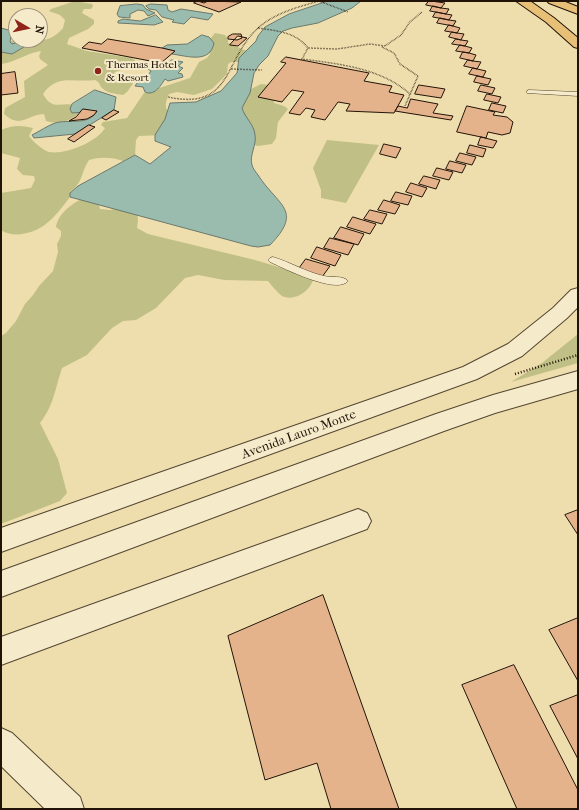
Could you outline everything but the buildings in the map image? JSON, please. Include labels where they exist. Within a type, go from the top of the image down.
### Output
[{"type":"highway","points":[[522,1],[550,20],[578,44]]},
{"type":"highway","points":[[559,2],[578,11]]},
{"type":"street","name":"Avenida Lauro Monte","points":[[1,540],[470,373],[515,350],[560,313],[578,295]]},
{"type":"street","points":[[1,584],[478,409],[578,380]]},
{"type":"street","points":[[1,651],[358,521]]},
{"type":"street","points":[[1,744],[68,809]]},
{"type":"lane","points":[[578,94],[529,94],[578,100]]},
{"type":"lane","points":[[273,260],[311,275],[334,281],[342,280]]},
{"type":"path","points":[[168,97],[183,100],[193,99],[220,88],[231,70],[239,52],[258,28],[269,19],[319,1],[348,12]]},
{"type":"path","points":[[381,46],[385,46],[401,35],[410,22],[422,12]]},
{"type":"path","points":[[258,28],[286,33],[298,37],[304,41],[308,48]]},
{"type":"path","points":[[308,48],[337,49],[370,44],[381,46],[394,52],[400,64],[418,76],[405,106]]},
{"type":"path","points":[[308,48],[302,59],[360,69],[395,82],[404,87],[410,94]]},
{"type":"path","points":[[231,70],[262,70]]},
{"type":"path","points":[[511,375],[578,355]]},
{"type":"shaded area","points":[[75,1],[92,4],[93,6],[91,9],[84,9],[82,13],[94,20],[94,24],[88,29],[69,38],[67,44],[87,51],[131,58],[135,60],[133,66],[115,72],[113,75],[114,78],[129,77],[134,82],[123,95],[106,91],[95,80],[60,81],[48,87],[43,94],[46,99],[53,104],[75,105],[83,109],[75,116],[62,122],[46,121],[44,114],[24,120],[15,120],[4,114],[5,108],[25,97],[24,81],[48,65],[40,59],[39,56],[41,51],[1,64],[1,46],[8,42],[8,48],[48,48],[48,38],[63,28],[65,20],[60,15],[49,11]]},
{"type":"shaded area","points":[[328,1],[361,1],[352,8],[318,23],[283,31],[278,36],[268,56],[259,65],[254,73],[250,93],[242,108],[253,128],[255,135],[251,158],[252,166],[280,202],[284,208],[286,216],[285,224],[270,245],[258,247],[251,246],[70,197],[70,193],[78,186],[135,155],[150,164],[171,147],[155,141],[155,135],[165,119],[170,103],[196,102],[221,91],[237,73],[239,58],[256,41],[265,27],[289,14]]},
{"type":"shaded area","points":[[137,4],[143,5],[146,9],[155,13],[148,16],[144,11],[138,10],[130,14],[130,18],[119,17],[117,14],[120,6]]},
{"type":"shaded area","points":[[151,4],[167,5],[168,10],[172,12],[181,9],[213,14],[208,20],[191,17],[184,24],[172,22],[174,20],[162,17],[156,10],[149,9],[146,6]]},
{"type":"shaded area","points":[[156,15],[163,22],[154,25],[118,23],[118,21],[123,19],[140,21]]},
{"type":"shaded area","points":[[1,28],[8,30],[8,48],[22,48],[12,54],[1,52]]},
{"type":"shaded area","points":[[215,33],[225,35],[228,39],[228,43],[249,52],[244,62],[231,62],[228,64],[227,73],[212,89],[194,95],[177,92],[169,94],[166,101],[166,106],[167,112],[171,118],[162,135],[139,136],[136,140],[135,155],[123,161],[106,158],[89,160],[80,181],[70,192],[70,197],[56,214],[42,227],[24,234],[6,233],[1,230],[1,193],[31,188],[35,180],[34,176],[23,175],[17,169],[20,158],[1,153],[1,130],[17,126],[33,128],[29,136],[38,146],[49,152],[72,149],[88,143],[105,128],[101,125],[103,122],[127,118],[144,93],[190,78],[199,62],[207,58],[210,54],[205,45]]},
{"type":"shaded area","points":[[202,35],[209,37],[214,43],[212,50],[203,56],[191,57],[172,54],[175,51],[162,48],[167,45],[187,44]]},
{"type":"shaded area","points":[[172,60],[183,62],[178,66],[183,68],[178,73],[182,74],[183,77],[168,81],[165,79],[159,88],[151,93],[145,92],[143,87],[135,86],[138,82],[144,81],[151,71],[148,69],[154,63],[165,65]]},
{"type":"shaded area","points":[[261,84],[270,85],[274,103],[288,109],[278,122],[276,138],[272,144],[258,146],[249,143],[239,99],[247,91]]},
{"type":"shaded area","points":[[95,90],[116,97],[114,110],[75,134],[34,138],[32,135],[55,123],[84,120],[93,116],[97,111],[72,113],[70,109],[72,104]]},
{"type":"shaded area","points":[[327,140],[379,145],[346,203],[321,198],[321,190],[313,168]]},
{"type":"shaded area","points":[[85,197],[98,202],[100,209],[110,210],[121,208],[137,213],[137,228],[148,234],[255,260],[302,274],[313,280],[309,288],[301,294],[291,298],[282,296],[268,281],[224,280],[198,275],[185,278],[156,308],[136,320],[123,321],[112,328],[87,355],[62,368],[54,397],[40,423],[58,459],[67,493],[60,501],[1,524],[1,336],[6,333],[16,321],[25,304],[53,271],[58,252],[57,244],[61,236],[61,231],[56,227],[60,217],[71,205]]},
{"type":"shaded area","points":[[578,334],[578,363],[511,382],[542,363]]},
{"type":"place","name":"Thermas Hotel & Resort","points":[[98,71]]}]
